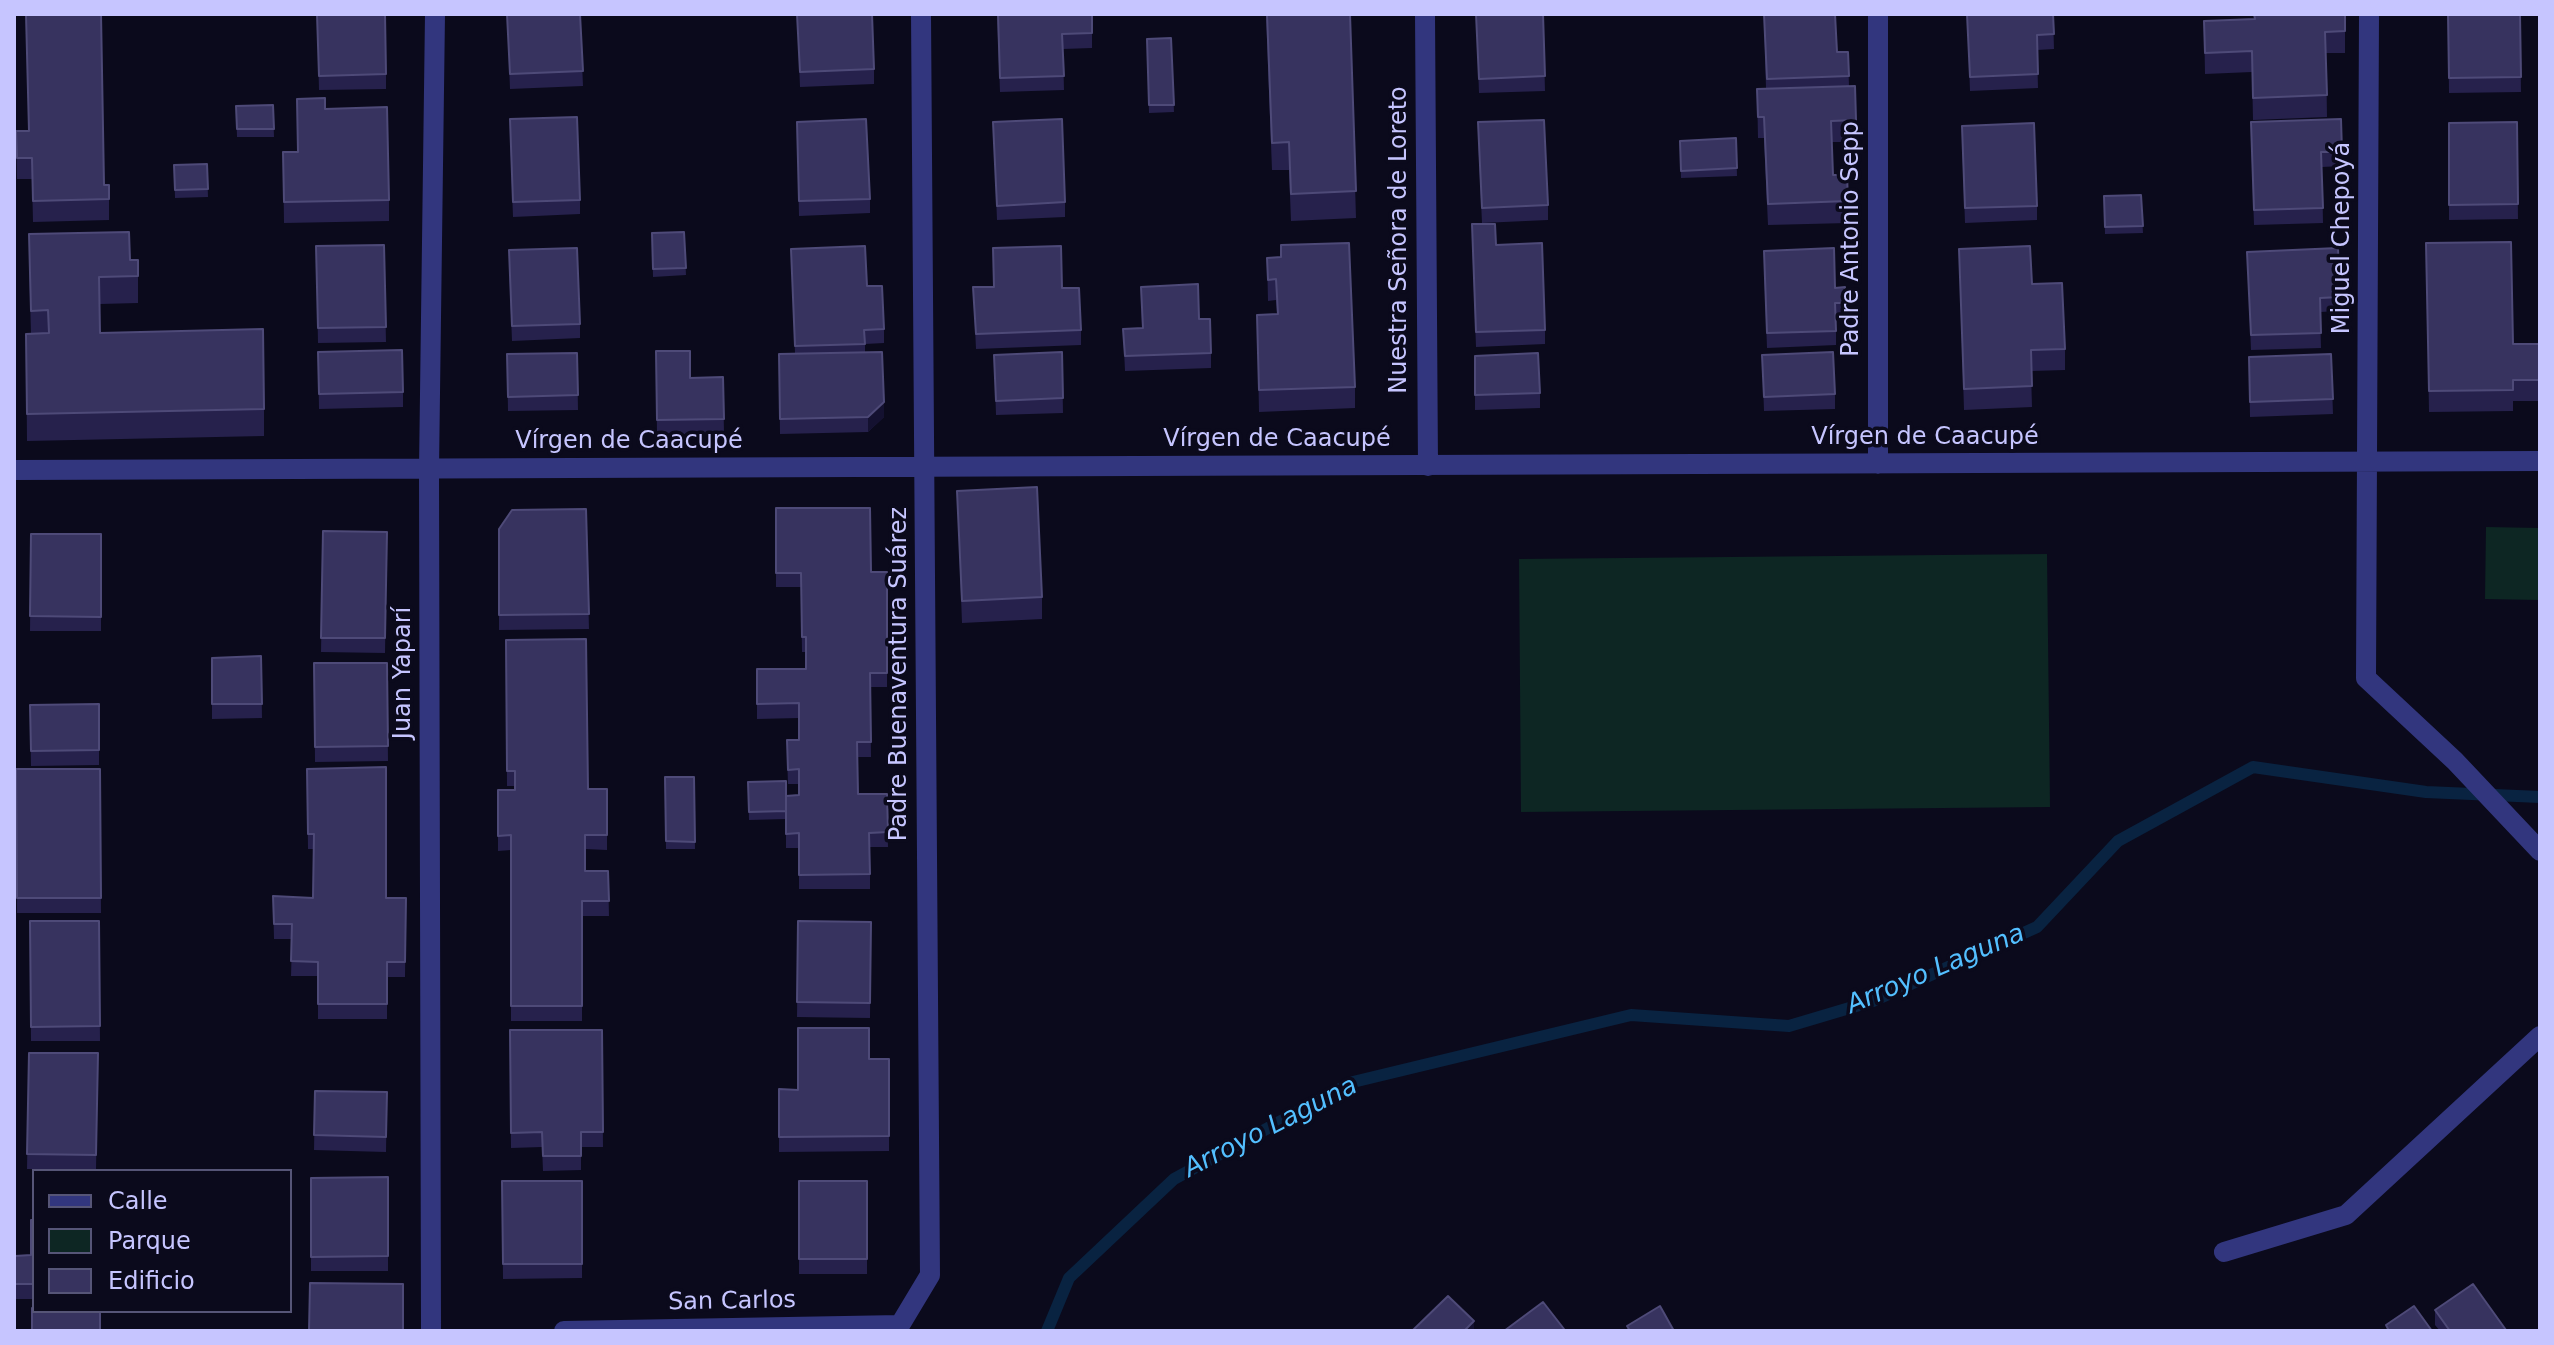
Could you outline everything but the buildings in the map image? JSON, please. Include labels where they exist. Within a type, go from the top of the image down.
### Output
[{"type":"street","name":"Juan Yaparí","points":[[431,1331],[429,469],[435,14]]},
{"type":"street","name":"Padre Buenaventura Suárez","points":[[900,1325],[930,1275],[921,14]]},
{"type":"street","name":"Nuestra Señora de Loreto","points":[[1425,14],[1428,466]]},
{"type":"street","name":"Padre Antonio Sepp","points":[[1878,14],[1878,464]]},
{"type":"street","name":"Miguel Chepoyá","points":[[2369,14],[2366,678],[2455,761],[2540,851]]},
{"type":"street","name":"Vírgen de Caacupé","points":[[14,470],[2540,461]]},
{"type":"street","points":[[2224,1252],[2346,1215],[2540,1036]]},
{"type":"street","name":"San Carlos","points":[[564,1331],[900,1325]]},
{"type":"green space","points":[[2486,527],[2540,528],[2540,600],[2485,599]]},
{"type":"green space","points":[[2047,554],[2050,807],[1521,812],[1519,559]]},
{"type":"waterway","name":"Arroyo Laguna","points":[[1047,1331],[1069,1278],[1174,1179],[1353,1082],[1631,1015],[1789,1026],[1873,1001],[2037,927],[2118,841],[2253,767],[2426,792],[2540,797]]}]
